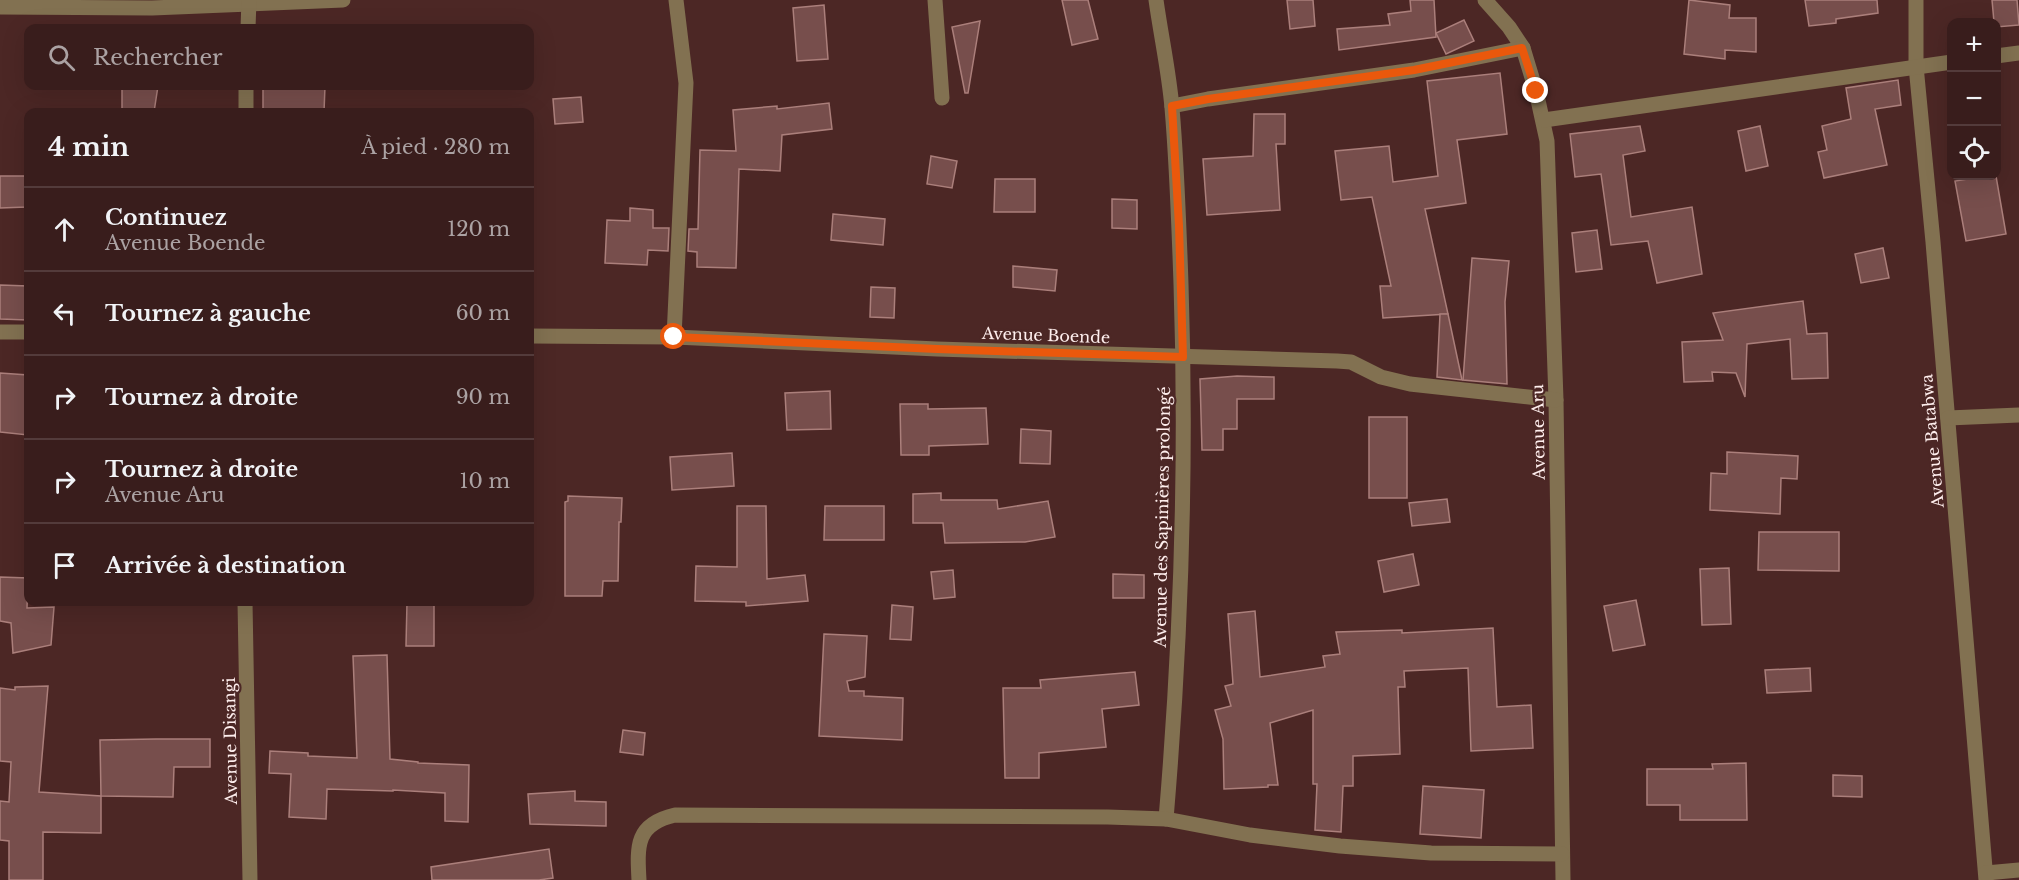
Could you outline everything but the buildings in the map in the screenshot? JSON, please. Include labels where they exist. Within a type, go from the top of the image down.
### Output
[{"type":"street","points":[[0,7],[152,8],[249,2],[343,0]]},
{"type":"street","points":[[674,337],[687,83],[676,0]]},
{"type":"street","points":[[935,0],[942,98]]},
{"type":"street","name":"Avenue des Sapinières prolongé","points":[[1156,0],[1172,106],[1183,357],[1182,534],[1175,715],[1166,819]]},
{"type":"street","name":"Avenue Aru","points":[[1485,0],[1509,27],[1522,48],[1544,120],[1549,171],[1556,400],[1563,880]]},
{"type":"street","name":"Avenue Batabwa","points":[[1916,0],[1916,66],[1986,877]]},
{"type":"street","points":[[248,24],[249,2]]},
{"type":"street","points":[[1172,106],[1414,70],[1522,48]]},
{"type":"street","points":[[2001,55],[2019,53]]},
{"type":"street","points":[[1544,120],[1947,63]]},
{"type":"street","points":[[246,90],[246,108]]},
{"type":"street","points":[[0,332],[24,332]]},
{"type":"street","name":"Avenue Boende","points":[[534,336],[674,337],[937,349],[1351,362],[1381,377],[1410,384],[1556,400]]},
{"type":"street","points":[[1948,418],[2019,415]]},
{"type":"street","name":"Avenue Disangi","points":[[245,606],[250,880]]},
{"type":"street","points":[[639,880],[637,858],[643,833],[651,824],[675,815],[1166,819],[1250,835],[1340,846],[1431,852],[1562,854]]},
{"type":"street","points":[[1986,877],[2019,870]]},
{"type":"route","points":[[674,337],[1183,357],[1172,106],[1414,70],[1522,48],[1536,91]]}]
